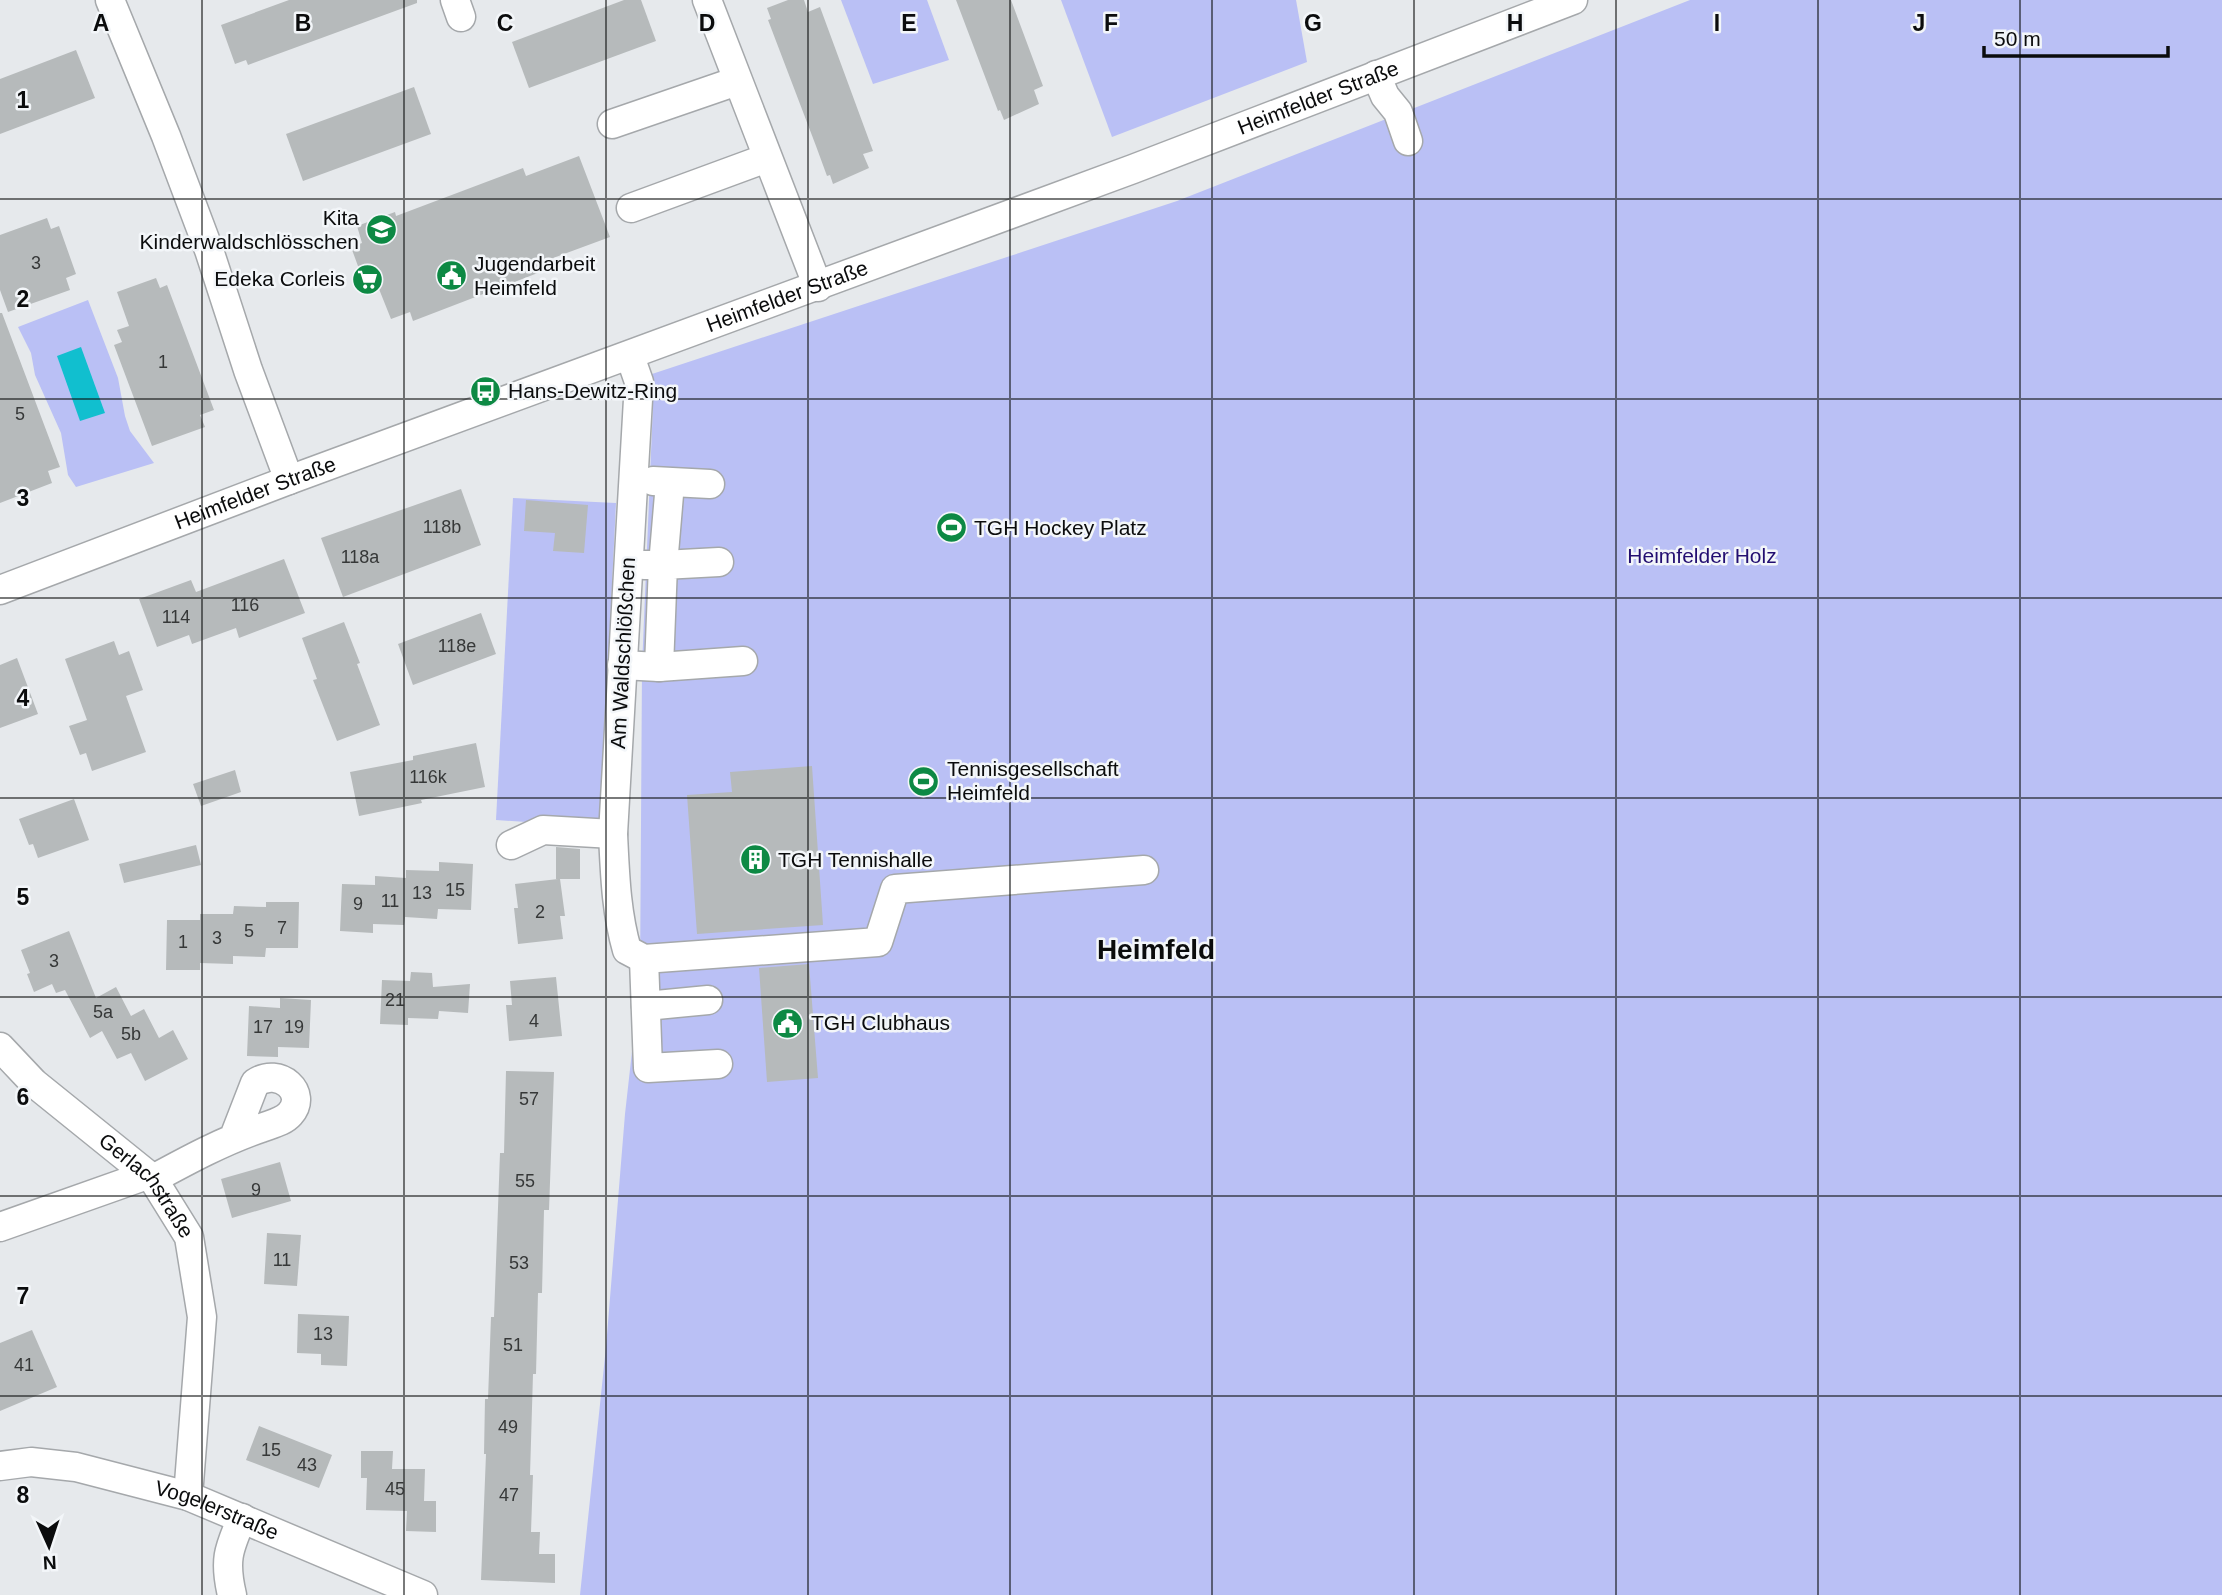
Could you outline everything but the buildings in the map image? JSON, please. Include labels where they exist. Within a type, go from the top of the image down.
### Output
[{"type":"street","points":[[110,0],[209,250],[248,370],[289,480]]},
{"type":"street","points":[[707,0],[818,287]]},
{"type":"street","name":"Heimfelder Straße","points":[[0,590],[289,480],[1133,169],[1573,0]]},
{"type":"street","points":[[1376,75],[1385,96],[1398,112],[1408,141]]},
{"type":"street","points":[[612,124],[737,81]]},
{"type":"street","points":[[631,208],[767,158]]},
{"type":"street","name":"Am Waldschlößchen","points":[[630,356],[639,383],[613,834],[616,901],[619,924],[635,955],[646,1006],[648,1068],[718,1063]]},
{"type":"street","points":[[633,479],[710,484]]},
{"type":"street","points":[[659,667],[670,483]]},
{"type":"street","points":[[628,564],[719,562]]},
{"type":"street","points":[[622,665],[659,667],[743,661]]},
{"type":"street","points":[[512,845],[543,830],[613,834]]},
{"type":"street","points":[[635,955],[878,942],[895,889],[1144,870]]},
{"type":"street","points":[[646,1006],[708,1000]]},
{"type":"street","name":"Gerlachstraße","points":[[0,1047],[34,1083],[150,1177],[189,1237],[202,1317],[188,1496]]},
{"type":"street","points":[[0,1227],[150,1177],[234,1137]]},
{"type":"street","name":"Vogelerstraße","points":[[0,1466],[31,1462],[76,1467],[188,1496],[423,1595]]},
{"type":"street","points":[[232,1595],[226,1560],[242,1518]]},
{"type":"green space","points":[[841,0],[927,0],[949,60],[873,84]]},
{"type":"green space","points":[[1061,0],[1296,0],[1307,62],[1112,137]]},
{"type":"green space","name":"Heimfelder Holz","points":[[1690,0],[2222,0],[2222,1595],[580,1595],[640,980],[642,667],[652,374],[1177,201]]},
{"type":"green space","points":[[88,300],[118,378],[130,431],[154,463],[76,487],[68,475],[61,433],[35,375],[31,353],[18,327]]},
{"type":"green space","points":[[513,498],[616,503],[600,827],[496,820]]},
{"type":"shaded area","points":[[81,347],[105,413],[80,421],[57,356]]},
{"type":"place","name":"Kita Kinderwaldschlösschen","points":[[382,230]]},
{"type":"place","name":"Jugendarbeit Heimfeld","points":[[451,276]]},
{"type":"place","name":"Edeka Corleis","points":[[368,279]]},
{"type":"place","name":"Hans-Dewitz-Ring","points":[[485,391]]},
{"type":"place","name":"TGH Hockey Platz","points":[[951,528]]},
{"type":"place","name":"Tennisgesellschaft Heimfeld","points":[[924,781]]},
{"type":"place","name":"TGH Tennishalle","points":[[755,860]]},
{"type":"place","name":"TGH Clubhaus","points":[[788,1023]]},
{"type":"district","name":"Heimfeld","points":[[1156,949]]}]
